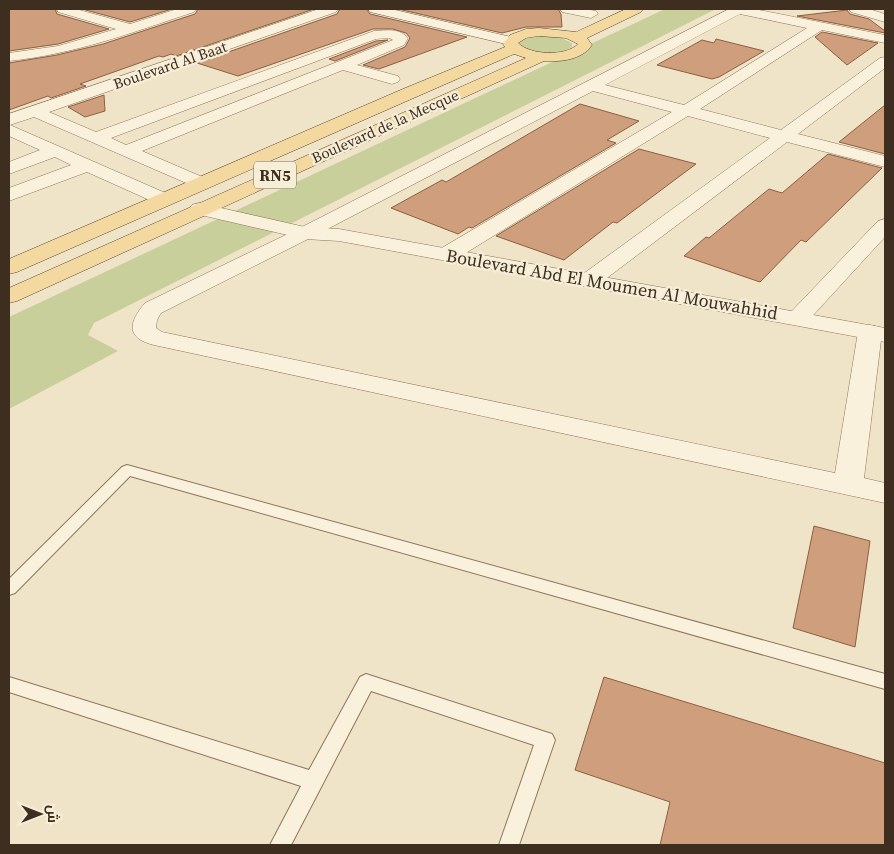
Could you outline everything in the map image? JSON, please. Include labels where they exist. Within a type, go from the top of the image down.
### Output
[{"type":"main road","points":[[577,37],[636,9]]},
{"type":"main road","name":"RN5","points":[[516,41],[548,32],[597,11]]},
{"type":"main road","name":"RN5","points":[[516,41],[542,56],[577,52],[583,49],[585,45],[577,37],[548,32]]},
{"type":"main road","name":"Boulevard de la Mecque","points":[[9,267],[409,92],[516,41]]},
{"type":"main road","name":"Boulevard de la Mecque","points":[[9,296],[224,197],[542,56]]},
{"type":"street","points":[[62,9],[128,28]]},
{"type":"street","points":[[9,57],[74,46],[188,9]]},
{"type":"street","name":"Boulevard Al Baat","points":[[9,120],[331,9]]},
{"type":"street","points":[[375,9],[516,41]]},
{"type":"street","points":[[418,9],[516,41]]},
{"type":"street","points":[[567,9],[597,11]]},
{"type":"street","points":[[332,229],[591,86],[738,9],[885,39]]},
{"type":"street","points":[[856,9],[885,18]]},
{"type":"street","points":[[448,254],[687,110],[818,26]]},
{"type":"street","points":[[95,138],[374,35],[391,34],[401,38],[399,42],[126,151]]},
{"type":"street","points":[[248,38],[266,44]]},
{"type":"street","points":[[293,53],[310,59]]},
{"type":"street","points":[[590,279],[787,136],[885,61]]},
{"type":"street","points":[[340,66],[392,79]]},
{"type":"street","points":[[591,86],[885,162]]},
{"type":"street","points":[[34,112],[200,183]]},
{"type":"street","points":[[9,130],[163,199]]},
{"type":"street","points":[[9,168],[55,151]]},
{"type":"street","points":[[9,195],[87,165]]},
{"type":"street","name":"Boulevard Abd El Moumen Al Mouwahhid","points":[[224,197],[332,229],[448,254],[877,333]]},
{"type":"street","name":"Boulevard Abd El Moumen Al Mouwahhid","points":[[199,209],[304,233],[332,229]]},
{"type":"street","points":[[798,318],[885,225]]},
{"type":"street","points":[[304,233],[154,308],[145,318],[144,329],[147,335],[885,493]]},
{"type":"street","points":[[860,252],[885,256]]},
{"type":"street","points":[[848,485],[877,333]]},
{"type":"lane","points":[[9,588],[127,470],[885,682]]},
{"type":"lane","points":[[280,845],[366,682],[544,740],[509,845]]},
{"type":"lane","points":[[9,685],[314,781]]},
{"type":"green space","points":[[665,9],[716,9],[94,323],[88,335],[118,351],[9,409],[9,317]]},
{"type":"green space","points":[[544,35],[557,36],[572,43],[572,47],[560,52],[546,53],[521,47],[519,43],[523,39]]},
{"type":"building","points":[[9,9],[55,9],[57,14],[109,29],[58,44],[9,51]]},
{"type":"building","points":[[82,9],[172,9],[130,22]]},
{"type":"building","points":[[198,9],[314,9],[176,56],[171,54],[163,57],[159,56],[80,84],[86,86],[51,98],[48,96],[9,110],[9,63],[57,55],[103,44],[195,14]]},
{"type":"building","points":[[340,9],[366,9],[370,14],[467,37],[379,69],[363,65],[405,47],[410,38],[406,33],[393,29],[373,29],[238,76],[197,63],[337,14]]},
{"type":"building","points":[[398,9],[558,9],[561,14],[562,27],[526,27],[502,33]]},
{"type":"building","points":[[847,10],[850,14],[869,19],[885,31],[885,33],[797,16]]},
{"type":"building","points":[[822,32],[878,43],[847,65],[815,37]]},
{"type":"building","points":[[716,39],[764,51],[719,77],[712,79],[657,65],[702,40],[714,43]]},
{"type":"building","points":[[388,40],[335,61],[329,59],[376,41]]},
{"type":"building","points":[[104,95],[105,111],[85,117],[68,107]]},
{"type":"building","points":[[580,104],[639,121],[607,140],[616,143],[472,228],[469,227],[458,234],[391,208],[442,180],[446,182]]},
{"type":"building","points":[[885,105],[885,154],[839,142]]},
{"type":"building","points":[[639,149],[696,164],[617,223],[613,222],[564,260],[496,236]]},
{"type":"building","points":[[828,154],[882,168],[806,242],[801,240],[760,282],[684,256],[769,189],[782,193]]},
{"type":"building","points":[[814,526],[870,541],[855,647],[793,628]]},
{"type":"building","points":[[604,677],[885,763],[885,845],[660,845],[670,802],[575,770]]}]
